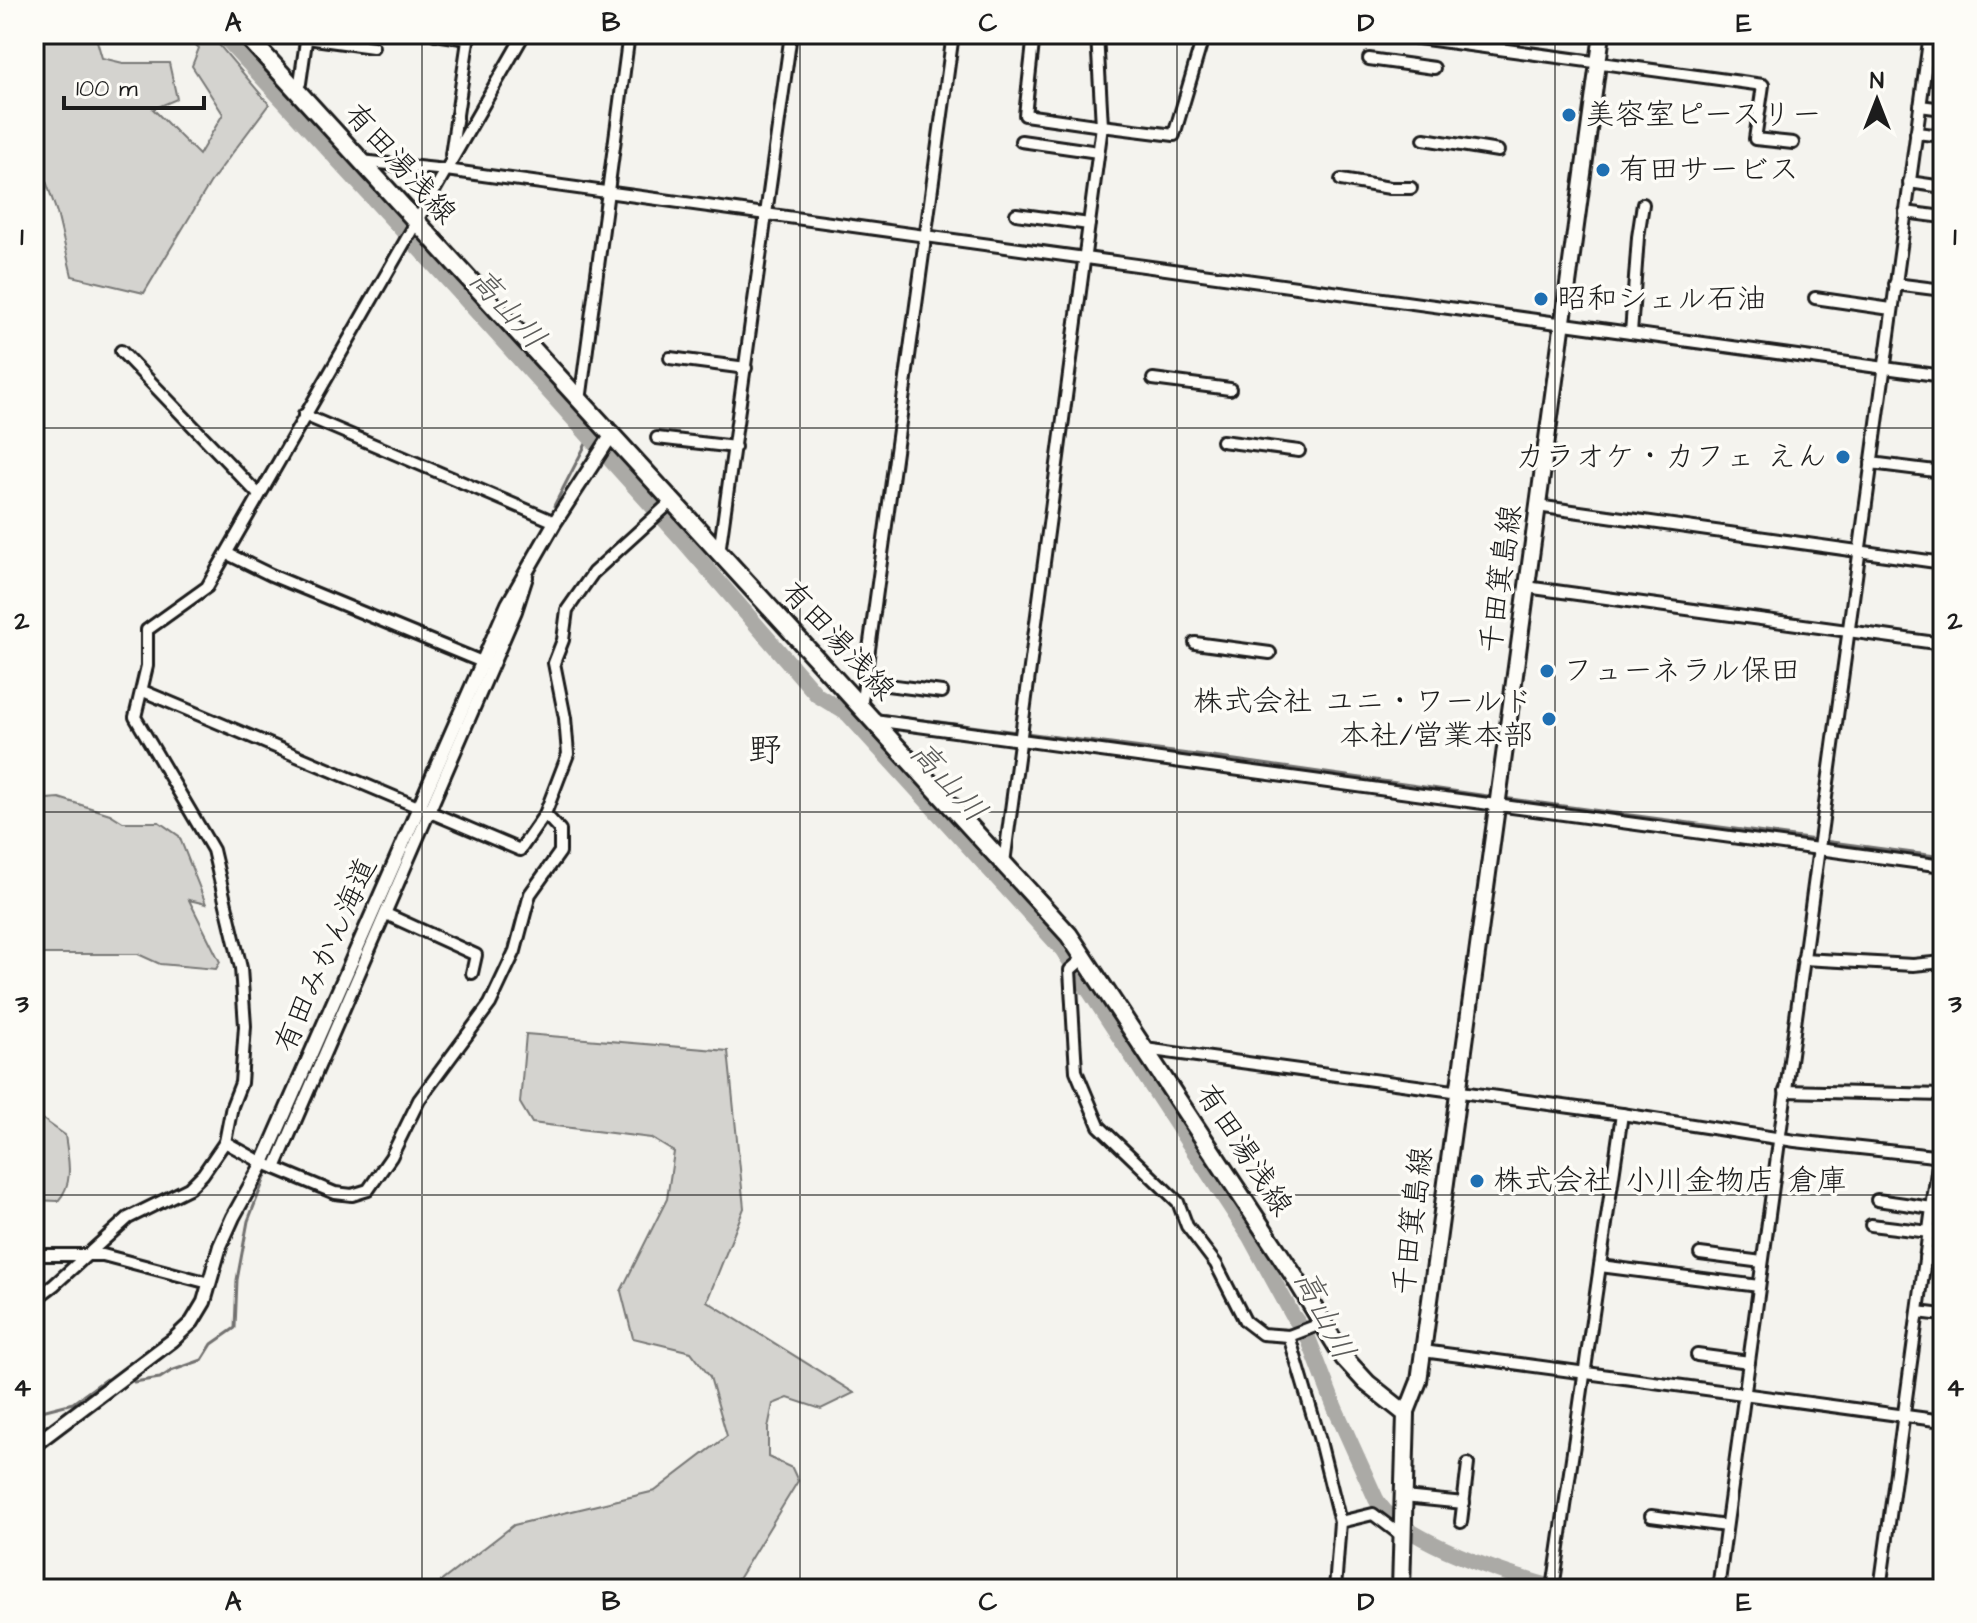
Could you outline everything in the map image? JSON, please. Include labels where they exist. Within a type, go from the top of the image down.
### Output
[{"type":"main road","name":"有田湯浅線","points":[[245,34],[361,161],[414,227],[580,402],[609,440],[719,553],[1061,925],[1145,1049],[1304,1330],[1344,1358],[1358,1374],[1406,1414]]},
{"type":"main road","name":"千田箕島線","points":[[1406,1414],[1417,1391],[1423,1351],[1602,34]]},
{"type":"main road","points":[[1401,1589],[1406,1414]]},
{"type":"street","points":[[435,34],[468,36],[448,166]]},
{"type":"street","points":[[34,1300],[128,1218],[189,1188],[203,1174],[225,1142],[244,1064],[241,968],[213,850],[135,717],[147,666],[147,630],[207,587],[228,554],[304,415],[524,34]]},
{"type":"street","points":[[580,402],[609,193],[626,34]]},
{"type":"street","points":[[719,553],[791,34]]},
{"type":"street","points":[[953,34],[864,682],[867,714],[1019,739],[1497,798],[1943,866]]},
{"type":"street","points":[[1034,34],[1025,115],[1174,135],[1204,34]]},
{"type":"street","points":[[1004,863],[1102,126],[1097,34]]},
{"type":"street","points":[[1389,34],[1763,85],[1755,139],[1793,143]]},
{"type":"street","points":[[1718,1589],[1930,34]]},
{"type":"street","points":[[295,89],[300,83],[307,36],[373,47]]},
{"type":"street","points":[[1369,59],[1434,68]]},
{"type":"street","points":[[1920,106],[1943,109]]},
{"type":"street","points":[[1916,133],[1943,136]]},
{"type":"street","points":[[1424,139],[1498,151]]},
{"type":"street","points":[[1021,141],[1098,152]]},
{"type":"street","points":[[361,161],[448,166],[609,193],[1943,376]]},
{"type":"street","points":[[1341,180],[1411,188]]},
{"type":"street","points":[[1909,182],[1943,187]]},
{"type":"street","points":[[1631,333],[1643,204]]},
{"type":"street","points":[[1905,212],[1943,217]]},
{"type":"street","points":[[1016,214],[1089,224]]},
{"type":"street","points":[[1895,284],[1943,290]]},
{"type":"street","points":[[1815,298],[1891,309]]},
{"type":"street","points":[[121,351],[259,495]]},
{"type":"street","points":[[670,358],[746,368]]},
{"type":"street","points":[[1153,379],[1230,389]]},
{"type":"street","points":[[304,415],[555,522]]},
{"type":"street","points":[[657,438],[735,447]]},
{"type":"street","name":"有田みかん海道","points":[[36,1442],[184,1332],[199,1312],[233,1217],[269,1166],[487,664],[508,604],[555,522],[609,440]]},
{"type":"street","points":[[1222,441],[1299,451]]},
{"type":"street","points":[[1871,463],[1943,472]]},
{"type":"street","points":[[143,691],[520,850],[545,814],[568,754],[565,718],[554,663],[563,640],[567,610],[593,573],[671,502]]},
{"type":"street","points":[[1537,506],[1943,563]]},
{"type":"street","points":[[228,554],[487,664]]},
{"type":"street","points":[[1526,587],[1943,644]]},
{"type":"street","points":[[1195,643],[1270,653]]},
{"type":"street","points":[[864,682],[942,692]]},
{"type":"street","points":[[269,1166],[386,914],[424,811]]},
{"type":"street","points":[[225,1142],[269,1166],[335,1193],[352,1195],[368,1190],[391,1157],[419,1100],[490,1004],[515,951],[530,894],[560,852],[560,830],[545,814]]},
{"type":"street","points":[[386,914],[476,955],[472,973]]},
{"type":"street","points":[[1085,957],[1070,970],[1075,1060],[1078,1078],[1099,1126],[1178,1202],[1187,1226],[1216,1264],[1245,1321],[1262,1334],[1304,1330],[1319,1437],[1340,1522],[1335,1589]]},
{"type":"street","points":[[1803,959],[1913,965],[1943,962]]},
{"type":"street","points":[[1145,1049],[1779,1136],[1795,1141],[1941,1157],[1936,1211],[1925,1258],[1880,1589]]},
{"type":"street","points":[[1785,1091],[1943,1095]]},
{"type":"street","points":[[1553,1589],[1622,1114]]},
{"type":"street","points":[[1877,1200],[1936,1211]]},
{"type":"street","points":[[1871,1225],[1929,1232]]},
{"type":"street","points":[[34,1255],[89,1254],[115,1258],[209,1283]]},
{"type":"street","points":[[1700,1254],[1762,1262]]},
{"type":"street","points":[[1925,1258],[1943,1261]]},
{"type":"street","points":[[1600,1266],[1759,1286]]},
{"type":"street","points":[[1918,1312],[1943,1315]]},
{"type":"street","points":[[1423,1351],[1943,1421]]},
{"type":"street","points":[[1697,1355],[1749,1362]]},
{"type":"street","points":[[1461,1522],[1468,1464]]},
{"type":"street","points":[[1404,1497],[1464,1503]]},
{"type":"street","points":[[1340,1522],[1373,1514],[1403,1529]]},
{"type":"street","points":[[1651,1516],[1726,1526]]},
{"type":"street","points":[[1401,1589],[1409,1589]]},
{"type":"shaded area","points":[[34,34],[95,34],[102,58],[123,63],[169,63],[177,99],[153,109],[199,155],[223,114],[192,66],[199,48],[184,34],[199,34],[215,40],[269,104],[210,183],[144,293],[72,276],[57,213],[34,146]]},
{"type":"shaded area","points":[[59,798],[110,814],[123,822],[159,822],[179,836],[206,904],[189,900],[220,962],[216,969],[160,964],[138,954],[38,954],[34,958],[34,800]]},
{"type":"shaded area","points":[[526,1034],[728,1051],[744,1208],[707,1301],[854,1393],[821,1409],[788,1398],[773,1404],[768,1428],[768,1457],[792,1468],[798,1481],[732,1589],[423,1589],[435,1586],[514,1525],[655,1491],[727,1436],[710,1377],[691,1352],[633,1338],[621,1291],[667,1199],[674,1152],[651,1138],[532,1123],[520,1103]]},
{"type":"shaded area","points":[[34,1113],[65,1135],[68,1178],[58,1201],[34,1200]]},
{"type":"waterway","name":"高山川","points":[[222,34],[680,537],[817,695],[848,714],[1062,949],[1250,1237],[1293,1316],[1307,1335],[1335,1408],[1376,1499],[1388,1514],[1432,1543],[1459,1555],[1559,1589]]},
{"type":"waterway","points":[[554,506],[589,438]]},
{"type":"waterway","name":"高山川","points":[[848,714],[855,714]]},
{"type":"waterway","points":[[878,714],[1495,797]]},
{"type":"waterway","points":[[1503,798],[1816,840]]},
{"type":"waterway","points":[[1824,841],[1943,857]]},
{"type":"waterway","points":[[271,1163],[343,998]]},
{"type":"waterway","points":[[134,1382],[160,1378],[202,1360],[212,1344],[235,1328],[237,1280],[248,1221],[268,1170]]},
{"type":"waterway","points":[[34,1413],[73,1403],[106,1379]]},
{"type":"place","name":"美容室ピースリー","points":[[1569,115]]},
{"type":"place","name":"有田サービス","points":[[1603,170]]},
{"type":"place","name":"昭和シェル石油","points":[[1541,299]]},
{"type":"place","name":"カラオケ・カフェ えん","points":[[1843,457]]},
{"type":"place","name":"フューネラル保田","points":[[1547,671]]},
{"type":"place","name":"株式会社 ユニ・ワールド 本社/営業本部","points":[[1549,719]]},
{"type":"place","name":"株式会社 小川金物店 倉庫","points":[[1477,1181]]},
{"type":"district","name":"野","points":[[765,751]]}]
